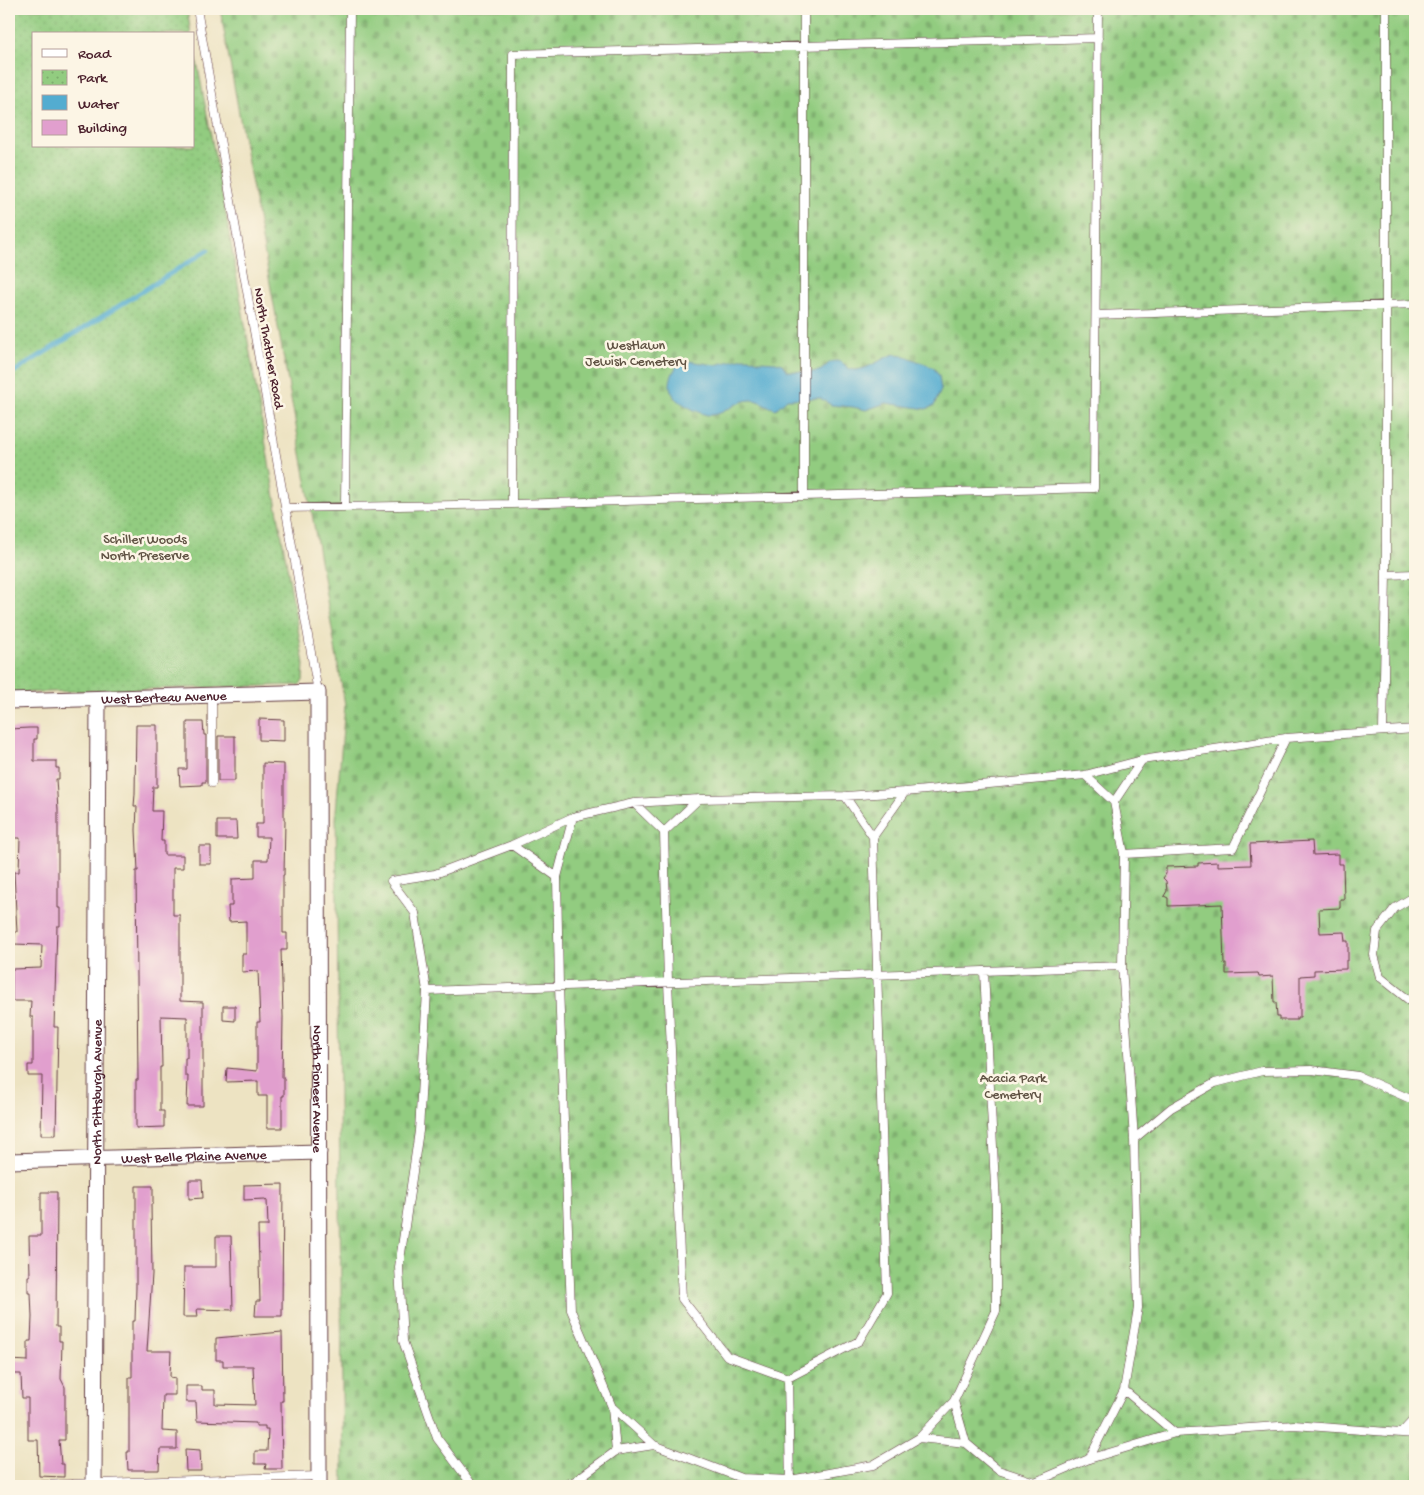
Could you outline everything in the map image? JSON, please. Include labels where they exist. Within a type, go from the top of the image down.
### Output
[{"type":"street","name":"West Berteau Avenue","points":[[9,701],[318,692]]},
{"type":"street","name":"North Pioneer Avenue","points":[[318,692],[319,1481]]},
{"type":"street","name":"North Pittsburgh Avenue","points":[[94,1484],[98,699]]},
{"type":"street","name":"West Belle Plaine Avenue","points":[[9,1161],[319,1152]]},
{"type":"lane","name":"North Thatcher Road","points":[[197,9],[318,692]]},
{"type":"lane","points":[[345,507],[350,9]]},
{"type":"lane","points":[[804,9],[804,496]]},
{"type":"lane","points":[[285,508],[512,504],[1094,488],[1098,9]]},
{"type":"lane","points":[[1383,730],[1386,575],[1386,9]]},
{"type":"lane","points":[[512,504],[513,54],[1098,38]]},
{"type":"lane","points":[[1096,315],[1415,304]]},
{"type":"lane","points":[[1386,575],[1415,574]]},
{"type":"lane","points":[[212,696],[212,783]]},
{"type":"lane","points":[[472,1486],[437,1438],[403,1341],[399,1267],[419,1131],[427,991],[415,913],[391,881],[435,874],[512,845],[573,817],[634,803],[699,799],[845,796],[1085,775],[1142,760],[1286,738],[1415,729]]},
{"type":"lane","points":[[1124,854],[1233,848],[1286,738]]},
{"type":"lane","points":[[1114,802],[1142,760]]},
{"type":"lane","points":[[1085,775],[1114,802],[1124,854],[1122,966],[1134,1139],[1138,1308],[1124,1390],[1088,1459]]},
{"type":"lane","points":[[873,837],[905,792]]},
{"type":"lane","points":[[634,803],[664,832],[668,982],[682,1299],[727,1356],[788,1378],[859,1341],[887,1292],[873,837],[845,796]]},
{"type":"lane","points":[[664,832],[699,799]]},
{"type":"lane","points":[[573,817],[557,877],[559,986],[571,1310],[612,1407],[616,1451]]},
{"type":"lane","points":[[512,845],[557,877]]},
{"type":"lane","points":[[1415,896],[1396,908],[1377,931],[1374,955],[1380,977],[1415,1005]]},
{"type":"lane","points":[[427,991],[1122,966]]},
{"type":"lane","points":[[612,1407],[654,1445],[741,1478],[790,1483],[873,1464],[918,1438],[954,1401],[996,1311],[996,1205],[984,971]]},
{"type":"lane","points":[[1134,1139],[1171,1108],[1215,1083],[1262,1071],[1312,1070],[1358,1076],[1415,1101]]},
{"type":"lane","points":[[788,1378],[790,1483]]},
{"type":"lane","points":[[1124,1390],[1175,1433]]},
{"type":"lane","points":[[954,1401],[966,1443],[998,1470],[1035,1482],[1088,1459],[1175,1433],[1294,1425],[1415,1434]]},
{"type":"lane","points":[[1403,1432],[1415,1418]]},
{"type":"lane","points":[[918,1438],[966,1443]]},
{"type":"lane","points":[[562,1486],[575,1480],[616,1451],[654,1445]]},
{"type":"lane","points":[[9,1486],[319,1481]]},
{"type":"green space","name":"Schiller Woods North Preserve","points":[[9,9],[187,9],[191,32],[32,32],[32,148],[195,148],[195,51],[225,209],[304,664],[303,681],[299,685],[9,693]]},
{"type":"green space","points":[[220,9],[1415,9],[1415,1486],[343,1486],[336,811],[345,705]]},
{"type":"water","points":[[895,354],[903,355],[934,368],[939,376],[941,390],[934,406],[926,409],[886,403],[866,410],[831,405],[820,398],[787,399],[776,409],[751,400],[741,402],[717,414],[709,415],[694,410],[679,401],[671,391],[670,385],[674,371],[679,363],[689,361],[715,365],[749,358],[782,364],[787,371],[811,372],[819,371],[830,362],[835,361],[841,362],[852,370],[860,369],[871,366]]},
{"type":"building","points":[[259,719],[284,720],[284,741],[259,740]]},
{"type":"building","points":[[187,722],[203,722],[204,735],[206,735],[206,782],[202,782],[202,785],[180,786],[179,769],[187,769]]},
{"type":"building","points":[[136,725],[157,725],[157,787],[153,787],[152,811],[162,811],[161,841],[164,841],[164,855],[183,855],[183,868],[173,868],[173,915],[180,915],[180,1001],[203,1002],[203,1106],[187,1106],[188,1076],[185,1076],[185,1058],[187,1058],[187,1017],[161,1016],[162,1067],[160,1067],[160,1111],[164,1111],[164,1127],[136,1128],[136,1080],[138,1080],[136,871],[138,871],[137,806],[134,806]]},
{"type":"building","points":[[37,728],[37,739],[34,739],[34,761],[56,761],[56,768],[59,768],[59,779],[56,779],[58,810],[58,908],[60,908],[60,926],[57,926],[54,1027],[58,1027],[56,1135],[41,1135],[42,1076],[28,1076],[28,1065],[33,1065],[31,1001],[12,1001],[12,969],[41,968],[42,945],[14,944],[15,932],[17,932],[14,872],[19,872],[20,838],[9,838],[9,729]]},
{"type":"building","points":[[218,736],[235,736],[235,781],[218,781]]},
{"type":"building","points":[[263,763],[284,764],[283,933],[287,933],[287,950],[281,950],[282,1078],[284,1078],[282,1128],[267,1128],[267,1096],[258,1096],[258,1081],[226,1082],[227,1068],[257,1071],[257,1022],[260,1022],[258,971],[242,972],[242,954],[246,954],[246,921],[229,922],[228,906],[232,906],[232,879],[255,878],[255,860],[268,860],[269,837],[256,837],[256,824],[263,824]]},
{"type":"building","points":[[217,821],[236,821],[237,839],[217,839]]},
{"type":"building","points":[[1312,841],[1313,855],[1338,854],[1338,864],[1343,864],[1344,899],[1340,899],[1340,908],[1319,909],[1320,933],[1344,932],[1345,941],[1348,941],[1348,960],[1346,960],[1346,969],[1314,970],[1314,975],[1300,976],[1300,1017],[1297,1017],[1297,1020],[1279,1020],[1276,1002],[1274,1002],[1273,976],[1259,977],[1258,973],[1226,974],[1222,904],[1168,906],[1168,898],[1164,896],[1167,891],[1166,881],[1163,878],[1166,874],[1166,867],[1198,866],[1198,863],[1218,862],[1218,866],[1251,865],[1250,844]]},
{"type":"building","points":[[199,846],[211,846],[211,864],[199,864]]},
{"type":"building","points":[[223,1006],[235,1006],[235,1021],[223,1020]]},
{"type":"building","points":[[189,1180],[202,1180],[203,1198],[189,1199]]},
{"type":"building","points":[[283,1184],[282,1316],[255,1316],[256,1301],[260,1301],[258,1226],[268,1226],[267,1200],[244,1200],[244,1185]]},
{"type":"building","points":[[136,1186],[153,1186],[153,1204],[151,1204],[152,1274],[147,1351],[171,1351],[170,1377],[175,1378],[175,1395],[163,1395],[162,1431],[177,1432],[177,1449],[160,1449],[159,1470],[128,1470],[129,1377],[132,1377],[132,1321],[135,1321],[136,1287]]},
{"type":"building","points":[[41,1192],[57,1192],[56,1327],[59,1327],[59,1341],[62,1341],[61,1379],[65,1387],[65,1440],[59,1440],[61,1464],[64,1464],[64,1477],[39,1476],[38,1440],[28,1440],[28,1398],[22,1398],[21,1374],[9,1374],[9,1360],[28,1361],[28,1341],[31,1341],[32,1317],[31,1293],[28,1293],[28,1276],[30,1276],[29,1236],[41,1236]]},
{"type":"building","points":[[216,1236],[231,1236],[233,1310],[197,1309],[198,1317],[183,1317],[184,1267],[216,1267]]},
{"type":"building","points":[[282,1332],[282,1469],[265,1469],[266,1464],[255,1464],[255,1451],[267,1451],[268,1429],[265,1429],[265,1426],[256,1426],[256,1423],[197,1421],[196,1402],[186,1402],[186,1386],[202,1386],[202,1390],[215,1390],[215,1404],[255,1405],[253,1366],[223,1366],[223,1360],[216,1360],[216,1338]]},
{"type":"building","points":[[185,1449],[200,1450],[201,1471],[186,1471]]},
{"type":"waterway","points":[[9,375],[208,250]]},
{"type":"park label","name":"Westlawn Jewish Cemetery","points":[[636,352]]},
{"type":"park label","name":"Acacia Park Cemetery","points":[[1013,1086]]}]
